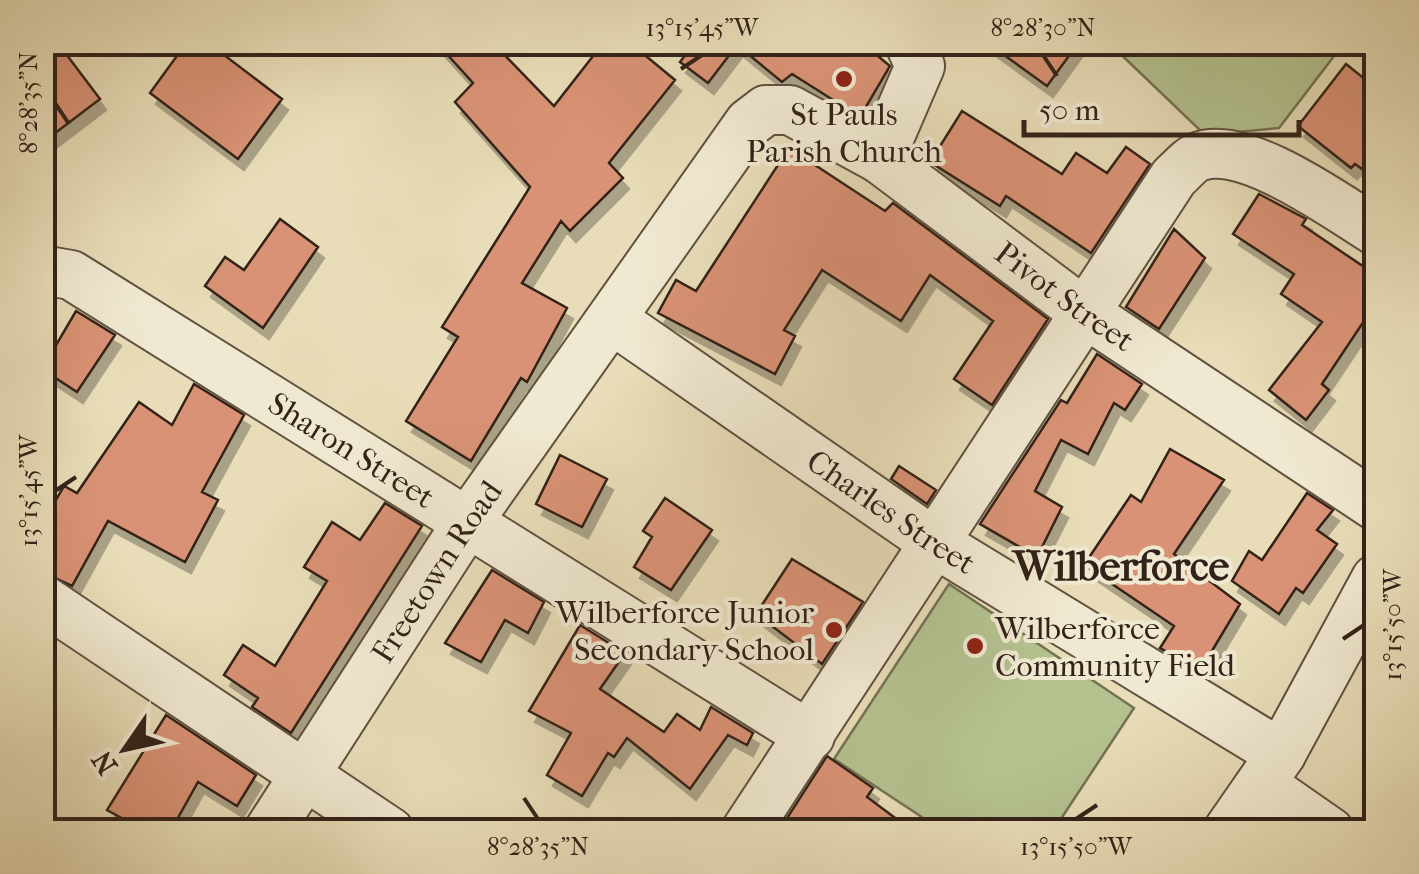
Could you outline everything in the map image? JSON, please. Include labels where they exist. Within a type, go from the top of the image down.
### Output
[{"type":"street","points":[[880,158],[920,66],[909,42]]},
{"type":"street","name":"Pivot Street","points":[[750,122],[766,110],[790,110],[880,158],[1085,313],[1376,506]]},
{"type":"street","name":"Freetown Road","points":[[268,832],[469,520],[750,122]]},
{"type":"street","points":[[744,832],[1174,177],[1197,157],[1226,152],[1268,168],[1376,230]]},
{"type":"street","name":"Sharon Street","points":[[42,270],[72,275],[810,736]]},
{"type":"street","name":"Charles Street","points":[[613,320],[935,543],[1271,768],[1330,832]]},
{"type":"street","points":[[1227,832],[1271,768],[1376,578]]},
{"type":"street","points":[[42,598],[390,832]]},
{"type":"green space","points":[[1109,43],[1344,43],[1279,128],[1205,135]]},
{"type":"green space","name":"Wilberforce Community Field","points":[[949,584],[1134,708],[1053,831],[943,831],[834,759]]},
{"type":"building","points":[[42,42],[57,42],[100,99],[42,143]]},
{"type":"building","points":[[187,42],[207,42],[282,99],[238,159],[150,93]]},
{"type":"building","points":[[436,42],[492,42],[554,106],[604,42],[629,42],[675,80],[609,163],[623,178],[570,231],[561,221],[522,283],[567,308],[527,382],[521,378],[471,461],[406,421],[458,337],[442,327],[530,187],[455,102],[473,83]]},
{"type":"building","name":"St Pauls Parish Church","points":[[695,42],[861,42],[890,66],[860,117],[792,74],[782,82],[737,45],[708,83],[680,62]]},
{"type":"building","points":[[986,42],[1079,42],[1047,86]]},
{"type":"building","points":[[1346,64],[1376,88],[1376,179],[1355,164],[1351,168],[1298,126]]},
{"type":"building","points":[[962,111],[1062,174],[1076,153],[1107,173],[1126,147],[1150,164],[1091,253],[1006,196],[1000,206],[930,162]]},
{"type":"building","points":[[789,148],[885,211],[893,203],[1048,319],[992,405],[954,379],[993,321],[930,275],[901,321],[822,270],[784,330],[795,336],[775,374],[658,313],[676,280],[696,291]]},
{"type":"building","points":[[1259,194],[1306,219],[1302,225],[1376,275],[1376,303],[1322,384],[1329,390],[1306,420],[1269,390],[1322,322],[1281,294],[1294,274],[1233,234]]},
{"type":"building","points":[[280,219],[318,247],[263,328],[205,286],[225,257],[244,270]]},
{"type":"building","points":[[1174,229],[1205,258],[1159,329],[1126,307]]},
{"type":"building","points":[[76,311],[115,335],[77,392],[42,369]]},
{"type":"building","points":[[1097,354],[1142,384],[1125,410],[1114,403],[1088,454],[1061,440],[1035,491],[1062,507],[1037,557],[980,524],[1061,400],[1067,403]]},
{"type":"building","points":[[194,384],[244,415],[202,492],[218,500],[185,562],[108,521],[72,586],[42,572],[42,524],[64,486],[77,493],[139,402],[172,425]]},
{"type":"building","points":[[1170,449],[1224,480],[1174,554],[1240,604],[1200,671],[1160,648],[1174,626],[1084,565],[1131,495],[1141,502]]},
{"type":"building","points":[[560,455],[607,479],[582,527],[536,504]]},
{"type":"building","points":[[899,466],[936,490],[927,504],[891,479]]},
{"type":"building","points":[[1307,493],[1333,510],[1317,530],[1337,544],[1303,593],[1296,588],[1279,614],[1232,581],[1249,551],[1262,560]]},
{"type":"building","points":[[665,498],[712,530],[671,590],[634,567],[652,537],[643,531]]},
{"type":"building","points":[[385,503],[422,526],[291,733],[252,707],[258,698],[224,675],[243,645],[275,666],[327,581],[304,567],[332,522],[360,540]]},
{"type":"building","name":"Wilberforce Junior Secondary School","points":[[792,559],[863,602],[822,664],[756,614]]},
{"type":"building","points":[[492,570],[544,602],[528,633],[505,620],[481,662],[445,643]]},
{"type":"building","points":[[580,625],[625,653],[600,689],[664,732],[677,714],[700,730],[711,707],[753,733],[747,745],[728,735],[690,789],[627,738],[614,757],[608,753],[582,796],[547,775],[571,733],[529,711]]},
{"type":"building","points":[[166,715],[256,775],[237,806],[198,782],[170,832],[147,832],[107,810]]},
{"type":"building","points":[[827,756],[873,788],[867,797],[914,832],[778,832]]},
{"type":"place","name":"St Pauls Parish Church","points":[[844,79]]},
{"type":"place","name":"Wilberforce Junior Secondary School","points":[[834,630]]},
{"type":"place","name":"Wilberforce Community Field","points":[[975,646]]},
{"type":"district","name":"Wilberforce","points":[[1121,566]]}]
